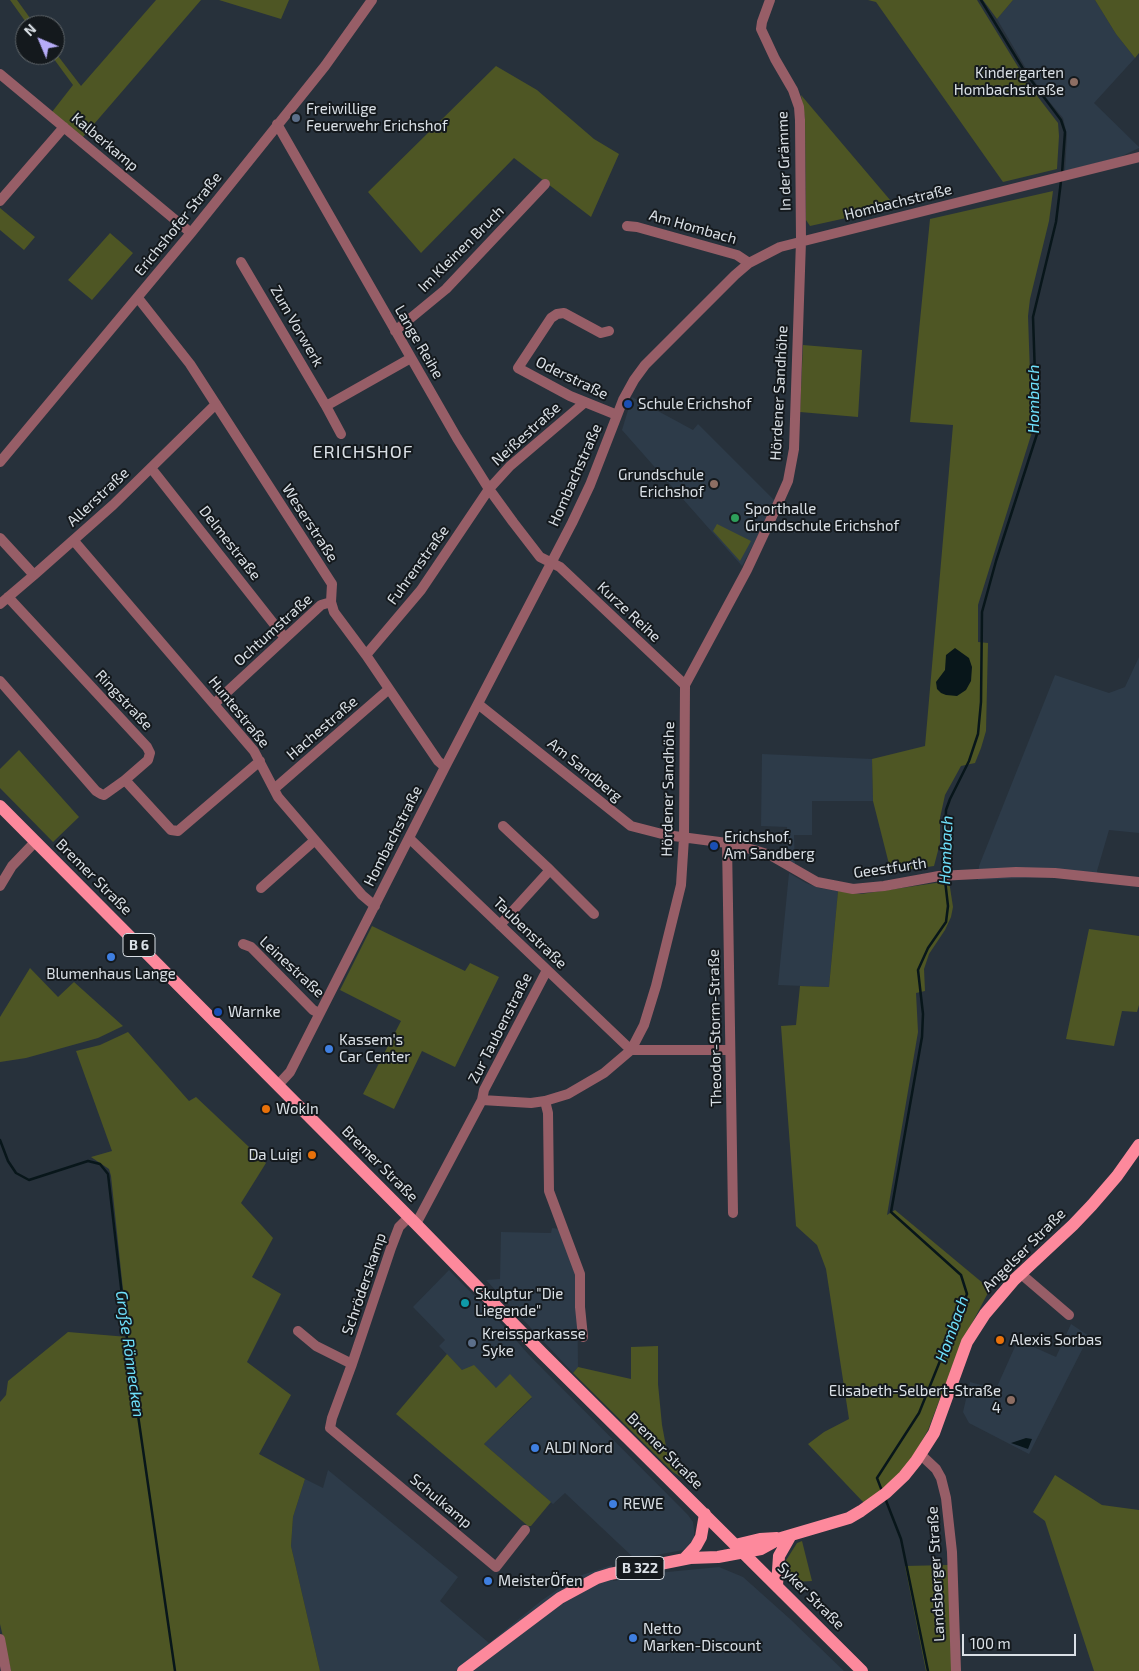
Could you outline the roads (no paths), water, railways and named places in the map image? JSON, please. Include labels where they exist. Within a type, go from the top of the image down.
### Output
[{"type":"main road","name":"Bremer Straße","points":[[0,806],[739,1548]]},
{"type":"main road","name":"Angelser Straße","points":[[739,1548],[760,1539],[786,1537],[848,1518],[861,1512],[904,1476],[934,1433],[967,1342],[977,1324],[989,1308],[1021,1274],[1092,1205],[1117,1176],[1139,1145]]},
{"type":"main road","points":[[687,1558],[701,1538],[705,1514]]},
{"type":"main road","points":[[777,1585],[779,1556],[786,1537]]},
{"type":"main road","name":"B 322","points":[[463,1671],[560,1598],[581,1586],[610,1574],[687,1558],[697,1554],[739,1548]]},
{"type":"main road","name":"Syker Straße","points":[[739,1548],[862,1671]]},
{"type":"street","name":"Erichshofer Straße","points":[[0,462],[138,298],[325,66],[372,0]]},
{"type":"street","name":"In der Grämme","points":[[770,0],[762,22],[762,29],[793,90],[799,108],[801,241]]},
{"type":"street","name":"Kalberkamp","points":[[0,74],[190,233]]},
{"type":"street","name":"Lange Reihe","points":[[277,124],[457,438],[490,489],[540,557],[551,563]]},
{"type":"street","points":[[0,201],[64,128]]},
{"type":"street","name":"Hombachstraße","points":[[278,1085],[290,1072],[551,563],[590,485],[623,400],[645,365],[735,275],[749,263],[780,247],[1139,157]]},
{"type":"street","name":"Im Kleinen Bruch","points":[[395,331],[446,289],[545,184]]},
{"type":"street","name":"Am Hombach","points":[[627,226],[637,226],[737,255],[749,263]]},
{"type":"street","name":"Hördener Sandhöhe","points":[[482,1100],[531,1103],[568,1094],[604,1073],[630,1050],[646,1018],[679,899],[684,838],[685,685],[747,570],[788,481],[794,449],[801,241]]},
{"type":"street","name":"Zum Vorwerk","points":[[241,262],[341,434]]},
{"type":"street","name":"Weserstraße","points":[[138,298],[176,344],[332,584],[331,602],[334,612],[366,655],[438,761],[445,767]]},
{"type":"street","name":"Oderstraße","points":[[609,331],[601,333],[564,313],[558,314],[551,318],[518,368],[584,403],[617,415]]},
{"type":"street","points":[[326,406],[410,358]]},
{"type":"street","name":"Neißestraße","points":[[490,489],[510,466],[584,403]]},
{"type":"street","name":"Allerstraße","points":[[34,575],[114,505],[216,404]]},
{"type":"street","name":"Delmestraße","points":[[151,468],[285,638]]},
{"type":"street","name":"Fuhrenstraße","points":[[366,655],[426,583],[490,489]]},
{"type":"street","points":[[0,538],[34,575]]},
{"type":"street","name":"Huntestraße","points":[[74,541],[254,751],[278,797],[362,895],[375,906]]},
{"type":"street","name":"Kurze Reihe","points":[[551,563],[560,567],[685,685]]},
{"type":"street","name":"Ringstraße","points":[[0,681],[96,791],[104,794],[126,780],[148,760],[150,753],[147,747],[4,601],[34,575]]},
{"type":"street","name":"Ochtumstraße","points":[[214,704],[321,605],[331,602]]},
{"type":"street","name":"Hachestraße","points":[[274,789],[389,689]]},
{"type":"street","name":"Am Sandberg","points":[[478,704],[631,826],[684,838]]},
{"type":"street","points":[[126,780],[171,830],[178,830],[260,761]]},
{"type":"street","points":[[503,826],[594,914]]},
{"type":"street","name":"Taubenstraße","points":[[409,838],[630,1050]]},
{"type":"street","name":"Geestfurth","points":[[684,838],[726,843],[770,855],[817,882],[853,889],[943,876],[1007,872],[1055,873],[1139,882]]},
{"type":"street","points":[[261,888],[315,840]]},
{"type":"street","points":[[0,886],[12,866],[35,842]]},
{"type":"street","name":"Theodor-Storm-Straße","points":[[726,843],[733,1213]]},
{"type":"street","points":[[500,925],[550,870]]},
{"type":"street","name":"Leinestraße","points":[[243,944],[251,947],[313,1010],[319,1013]]},
{"type":"street","name":"Zur Taubenstraße","points":[[482,1100],[484,1090],[547,970]]},
{"type":"street","points":[[630,1050],[730,1050]]},
{"type":"street","points":[[413,1220],[482,1100]]},
{"type":"street","points":[[545,1101],[548,1114],[549,1191],[580,1274],[580,1314],[583,1337]]},
{"type":"street","name":"Schröderskamp","points":[[330,1428],[399,1227],[413,1220]]},
{"type":"street","points":[[1021,1274],[1069,1315]]},
{"type":"street","points":[[298,1331],[316,1346],[352,1364]]},
{"type":"street","name":"Schulkamp","points":[[330,1428],[496,1567],[525,1530]]},
{"type":"street","name":"Landsberger Straße","points":[[920,1454],[936,1469],[941,1478],[946,1498],[952,1552],[956,1671]]},
{"type":"street","points":[[0,1638],[6,1671]]},
{"type":"waterway","name":"Hombach","points":[[981,0],[1025,72],[1061,120],[1065,132],[1062,173]]},
{"type":"waterway","name":"Hombach","points":[[944,874],[946,810],[969,761],[978,734],[981,702],[982,612],[996,561],[1037,434],[1033,317],[1056,222],[1061,181]]},
{"type":"waterway","name":"Hombach","points":[[882,1491],[877,1478],[919,1413],[967,1294],[961,1275],[891,1212],[922,1037],[923,1014],[918,970],[928,948],[946,922],[948,906],[945,880]]},
{"type":"waterway","name":"Große Rönnecken","points":[[0,1140],[8,1161],[16,1173],[29,1180],[88,1161],[100,1164],[108,1174],[127,1339],[175,1671]]},
{"type":"waterway","name":"Hombach","points":[[885,1498],[901,1539],[928,1671]]},
{"type":"place","name":"Kindergarten Hombachstraße","points":[[1074,82]]},
{"type":"place","name":"Freiwillige Feuerwehr Erichshof","points":[[296,118]]},
{"type":"place","name":"Schule Erichshof","points":[[628,404]]},
{"type":"place","name":"Grundschule Erichshof","points":[[714,484]]},
{"type":"place","name":"Sporthalle Grundschule Erichshof","points":[[735,518]]},
{"type":"place","name":"Erichshof, Am Sandberg","points":[[714,846]]},
{"type":"place","name":"Blumenhaus Lange","points":[[111,957]]},
{"type":"place","name":"Warnke","points":[[218,1012]]},
{"type":"place","name":"Kassem's Car Center","points":[[329,1049]]},
{"type":"place","name":"WokIn","points":[[266,1109]]},
{"type":"place","name":"Da Luigi","points":[[312,1155]]},
{"type":"place","name":"Skulptur \"Die Liegende\"","points":[[465,1303]]},
{"type":"place","name":"Alexis Sorbas","points":[[1000,1340]]},
{"type":"place","name":"Kreissparkasse Syke","points":[[472,1343]]},
{"type":"place","name":"Elisabeth-Selbert-Straße 4","points":[[1011,1400]]},
{"type":"place","name":"ALDI Nord","points":[[535,1448]]},
{"type":"place","name":"REWE","points":[[613,1504]]},
{"type":"place","name":"MeisterÖfen","points":[[488,1581]]},
{"type":"place","name":"Netto Marken-Discount","points":[[633,1638]]},
{"type":"district","name":"ERICHSHOF","points":[[363,452]]}]
